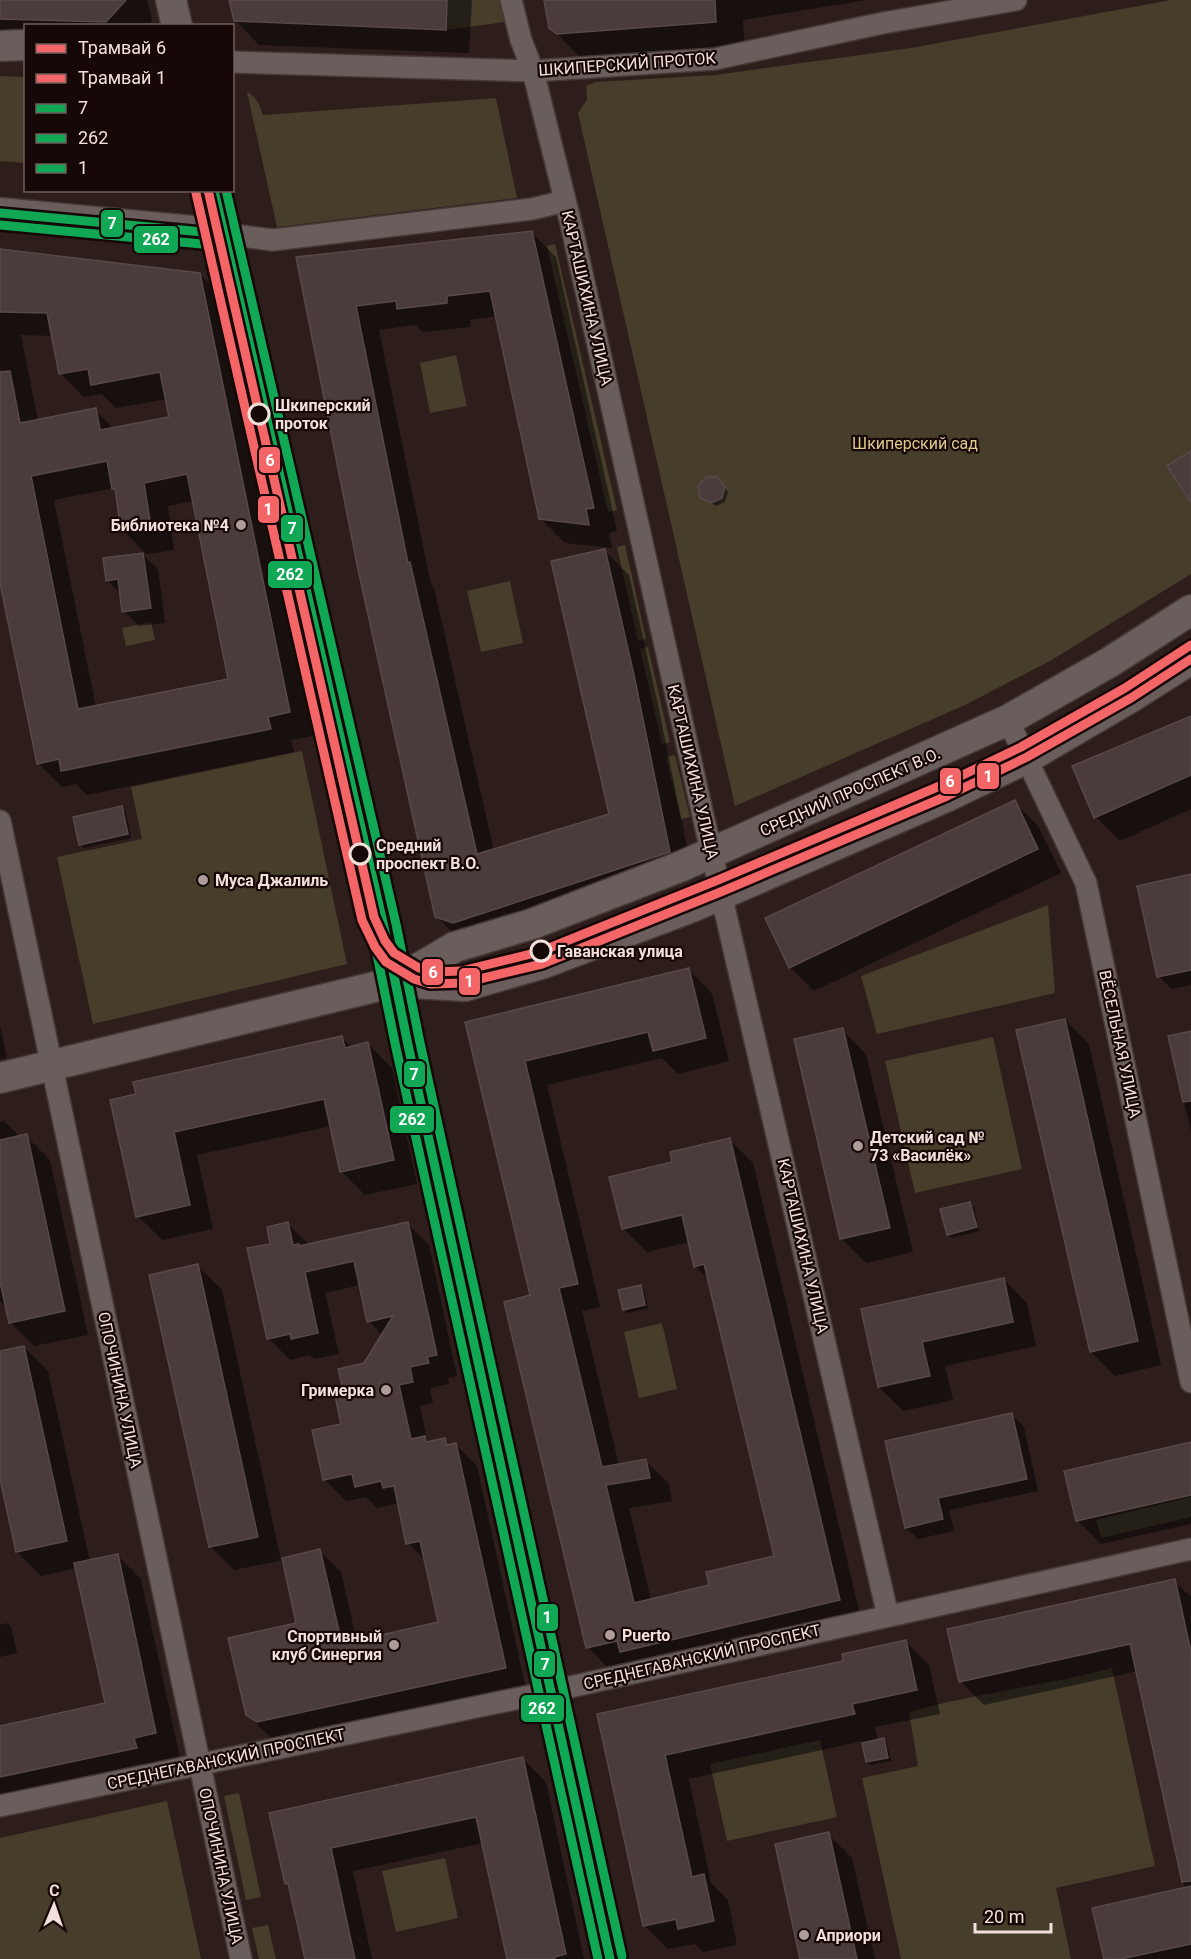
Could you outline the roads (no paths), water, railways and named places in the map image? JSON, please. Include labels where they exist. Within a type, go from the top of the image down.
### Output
[{"type":"main road","points":[[171,0],[177,24]]},
{"type":"main road","points":[[0,46],[24,45]]},
{"type":"main road","points":[[214,192],[384,927],[610,1959]]},
{"type":"main road","points":[[0,213],[224,234]]},
{"type":"main road","name":"СРЕДНИЙ ПРОСПЕКТ В.О.","points":[[0,1078],[395,982],[454,947],[532,924],[712,853],[1008,720],[1110,662],[1191,610]]},
{"type":"main road","name":"СРЕДНИЙ ПРОСПЕКТ В.О.","points":[[395,982],[465,986],[543,963],[721,894],[948,796],[1027,758],[1191,659]]},
{"type":"street","name":"КАРТАШИХИНА УЛИЦА","points":[[511,0],[521,40],[533,71],[565,201],[721,894],[888,1616]]},
{"type":"street","name":"ШКИПЕРСКИЙ ПРОТОК","points":[[234,62],[533,71],[715,59],[883,23],[1016,0]]},
{"type":"street","points":[[224,234],[273,240],[532,209],[565,201]]},
{"type":"street","name":"ВЁСЕЛЬНАЯ УЛИЦА","points":[[1008,720],[1086,883],[1191,1382]]},
{"type":"street","name":"ОПОЧИНИНА УЛИЦА","points":[[0,821],[241,1959]]},
{"type":"street","name":"СРЕДНЕГАВАНСКИЙ ПРОСПЕКТ","points":[[0,1806],[551,1691],[1191,1549]]},
{"type":"tram line","name":"6","points":[[208,192],[374,917],[385,941],[394,953],[419,968],[432,972],[461,971],[539,952],[718,880],[942,785],[1021,747],[1125,688],[1191,645]]},
{"type":"tram line","name":"1","points":[[196,193],[362,920],[375,947],[386,962],[414,979],[430,984],[463,983],[542,964],[723,891],[947,796],[1027,757],[1131,698],[1191,659]]},
{"type":"place","name":"Шкиперский проток","points":[[259,414]]},
{"type":"place","name":"Библиотека №4","points":[[241,525]]},
{"type":"place","name":"Средний проспект В.О.","points":[[360,854]]},
{"type":"place","name":"Муса Джалиль","points":[[203,880]]},
{"type":"place","name":"Гаванская улица","points":[[541,951]]},
{"type":"place","name":"Детский сад № 73 «Василёк»","points":[[858,1146]]},
{"type":"place","name":"Гримерка","points":[[386,1390]]},
{"type":"place","name":"Puerto","points":[[610,1635]]},
{"type":"place","name":"Спортивный клуб Синергия","points":[[394,1645]]},
{"type":"place","name":"Априори","points":[[804,1935]]},
{"type":"park label","name":"Шкиперский сад","points":[[915,443]]}]
